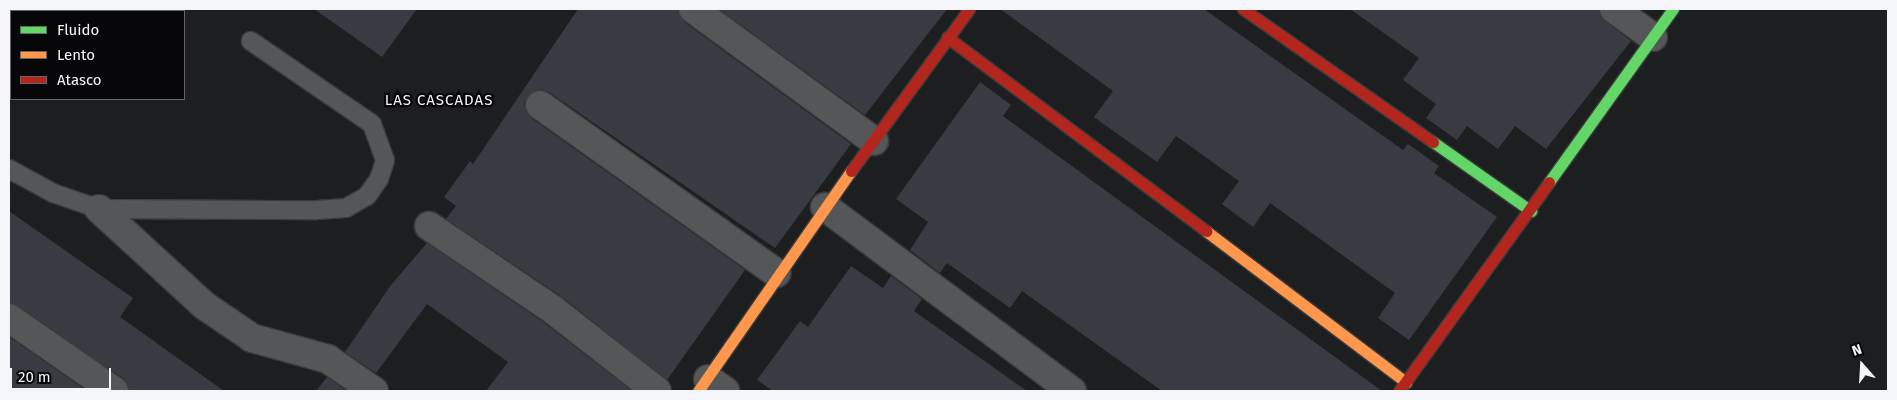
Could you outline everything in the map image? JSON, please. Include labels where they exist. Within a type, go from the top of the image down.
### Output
[{"type":"street","points":[[693,9],[874,141]]},
{"type":"street","points":[[710,387],[776,273],[969,9]]},
{"type":"street","points":[[1243,9],[1531,211]]},
{"type":"street","points":[[1614,9],[1653,38]]},
{"type":"street","points":[[947,37],[1402,386],[1531,211],[1673,9]]},
{"type":"street","points":[[540,104],[776,273]]},
{"type":"street","points":[[825,207],[1072,391]]},
{"type":"street","points":[[100,209],[205,306],[252,338],[328,359],[374,391]]},
{"type":"street","points":[[430,226],[552,309],[657,391]]},
{"type":"street","points":[[9,318],[114,391]]},
{"type":"lane","points":[[9,169],[53,193],[100,209],[317,210],[346,208],[367,196],[379,179],[385,160],[372,124],[251,41]]},
{"type":"building","points":[[314,9],[417,9],[382,57]]},
{"type":"building","points":[[578,9],[678,9],[684,22],[851,144],[775,248],[549,92],[541,89],[528,96],[524,104],[531,118],[745,270],[667,380],[561,296],[446,219],[456,206],[444,197],[470,161],[473,164]]},
{"type":"building","points":[[719,9],[947,9],[865,115]]},
{"type":"building","points":[[1000,9],[1204,9],[1403,150],[1408,144],[1439,166],[1434,173],[1497,217],[1409,340],[1378,318],[1395,293],[1270,203],[1253,227],[1222,204],[1239,181],[1176,136],[1157,162],[1094,117],[1113,91]]},
{"type":"building","points":[[1350,9],[1599,9],[1605,21],[1631,41],[1546,149],[1515,126],[1498,149],[1467,126],[1457,140],[1426,118],[1436,104],[1403,80],[1419,58]]},
{"type":"building","points":[[980,82],[1011,105],[1003,116],[1382,391],[1162,391],[1022,291],[1010,308],[947,263],[940,273],[910,250],[928,222],[896,199]]},
{"type":"building","points":[[9,211],[133,298],[120,317],[224,391],[129,391],[123,378],[9,303]]},
{"type":"building","points":[[427,243],[543,322],[632,391],[486,391],[508,362],[427,304],[376,373],[345,352],[391,285]]},
{"type":"building","points":[[851,266],[883,288],[891,276],[922,299],[914,311],[1027,391],[773,391],[757,380],[800,321],[808,327]]},
{"type":"building","points":[[9,337],[87,391],[9,391]]},
{"type":"building","points":[[327,377],[347,391],[316,391]]},
{"type":"traffic: fast","points":[[1549,182],[1673,9]]},
{"type":"traffic: fast","points":[[1433,142],[1531,211]]},
{"type":"traffic: slow","points":[[698,391],[851,171]]},
{"type":"traffic: slow","points":[[1206,231],[1406,382]]},
{"type":"traffic: jam","points":[[851,171],[969,9]]},
{"type":"traffic: jam","points":[[1243,9],[1433,142]]},
{"type":"traffic: jam","points":[[947,37],[1206,231]]},
{"type":"traffic: jam","points":[[1399,391],[1549,182]]},
{"type":"district","name":"LAS CASCADAS","points":[[439,101]]}]
